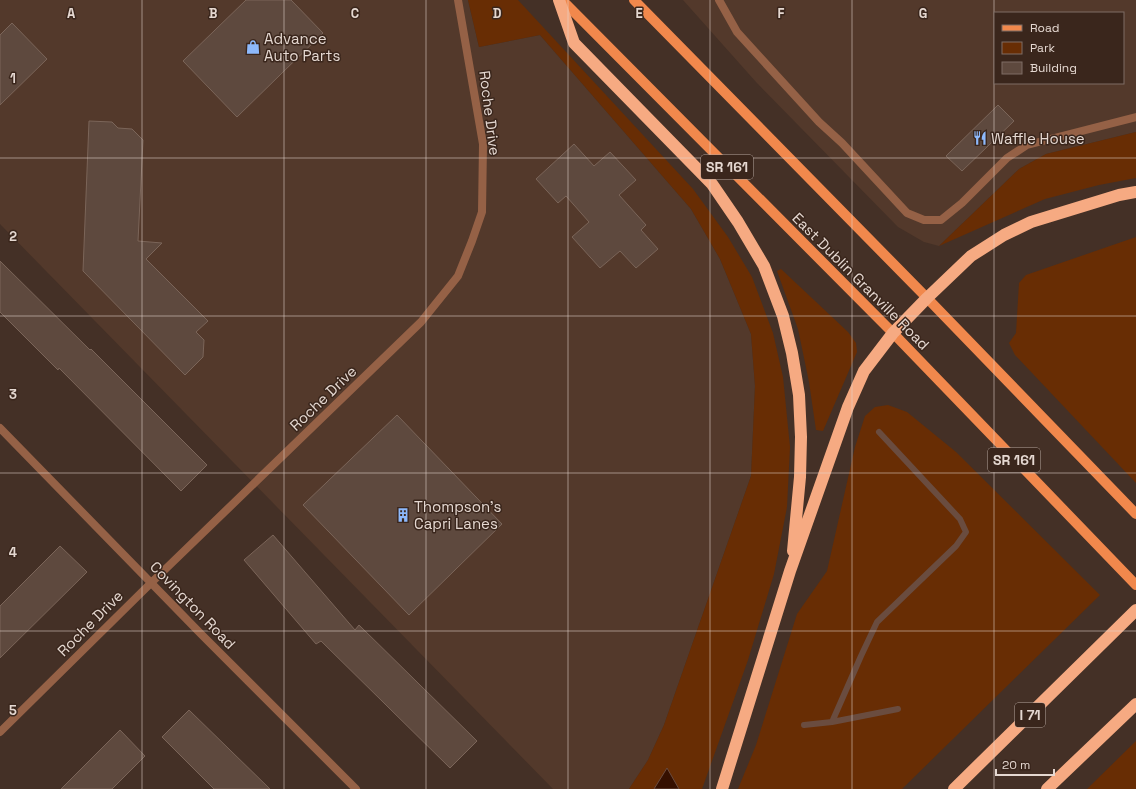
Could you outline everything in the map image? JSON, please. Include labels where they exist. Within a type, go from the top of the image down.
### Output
[{"type":"highway","points":[[559,0],[574,43],[712,184],[738,222],[764,266],[783,316],[792,353],[799,396],[802,437],[800,477],[790,571]]},
{"type":"highway","points":[[722,789],[790,571],[848,407],[864,371],[893,333],[971,256],[1004,235],[1031,222],[1066,210],[1119,195],[1136,192]]},
{"type":"highway","name":"I 71","points":[[954,789],[1136,610]]},
{"type":"highway","points":[[1047,789],[1136,704]]},
{"type":"main road","name":"East Dublin Granville Road","points":[[562,0],[893,333],[1136,585]]},
{"type":"main road","points":[[634,0],[927,298],[1136,514]]},
{"type":"street","name":"Roche Drive","points":[[0,732],[151,583],[422,322],[458,276],[482,212],[483,144],[458,0]]},
{"type":"street","points":[[719,0],[737,32],[814,116],[842,143],[907,213],[924,220],[942,220],[962,203],[1007,158],[1027,145],[1136,117]]},
{"type":"street","name":"Covington Road","points":[[0,428],[285,719],[356,789]]},
{"type":"shaded area","points":[[0,0],[468,0],[479,47],[540,35],[691,209],[720,259],[751,334],[755,386],[751,476],[664,725],[648,760],[629,789],[553,789],[0,224]]},
{"type":"shaded area","points":[[683,0],[1136,0],[1136,132],[1046,154],[1019,169],[939,246],[924,242],[898,227],[756,82]]},
{"type":"shaded area","points":[[667,768],[679,789],[654,789]]},
{"type":"green space","points":[[468,0],[518,0],[693,189],[728,237],[752,277],[773,333],[783,377],[790,447],[787,507],[774,574],[748,660],[702,789],[629,789],[648,760],[664,725],[751,476],[755,386],[751,334],[720,259],[691,209],[540,35],[479,47]]},
{"type":"green space","points":[[1136,132],[1136,178],[1099,185],[1045,199],[939,246],[1019,169],[1046,154]]},
{"type":"green space","points":[[1136,237],[1136,483],[1015,355],[1009,343],[1016,333],[1019,283],[1026,275]]},
{"type":"green space","points":[[781,269],[848,332],[856,343],[857,352],[823,431],[816,430],[809,382],[798,329],[777,271]]},
{"type":"green space","points":[[888,405],[907,412],[956,452],[1100,595],[902,789],[738,789],[756,745],[797,614],[827,571],[855,447],[865,416],[875,407]]},
{"type":"green space","points":[[1136,741],[1136,789],[1087,789]]},
{"type":"building","name":"Advance Auto Parts","points":[[246,0],[291,0],[323,33],[237,117],[183,61]]},
{"type":"building","points":[[12,23],[47,59],[0,105],[0,35]]},
{"type":"building","name":"Waffle House","points":[[998,105],[1014,121],[962,171],[946,156]]},
{"type":"building","points":[[89,121],[112,122],[118,128],[132,129],[143,140],[138,241],[162,243],[146,259],[208,321],[196,332],[204,340],[203,357],[185,375],[83,271]]},
{"type":"building","points":[[574,144],[594,166],[610,152],[636,180],[619,195],[646,225],[641,230],[658,249],[636,268],[620,251],[600,268],[572,237],[589,222],[566,196],[558,203],[536,179]]},
{"type":"building","points":[[0,261],[207,465],[181,491],[59,368],[58,370],[0,312]]},
{"type":"building","name":"Thompson's Capri Lanes","points":[[397,415],[502,524],[409,615],[303,505]]},
{"type":"building","points":[[273,535],[355,630],[359,625],[477,741],[450,768],[321,641],[316,644],[244,560]]},
{"type":"building","points":[[60,546],[87,572],[0,658],[0,606]]},
{"type":"building","points":[[189,710],[270,789],[214,789],[162,737]]},
{"type":"building","points":[[120,730],[145,756],[112,789],[61,789]]},
{"type":"waterway","points":[[832,722],[877,622],[956,546],[966,532],[960,519],[879,432]]},
{"type":"waterway","points":[[804,725],[832,722],[898,709]]},
{"type":"place","name":"Advance Auto Parts","points":[[253,47]]},
{"type":"place","name":"Waffle House","points":[[980,138]]},
{"type":"place","name":"Thompson's Capri Lanes","points":[[403,515]]}]
